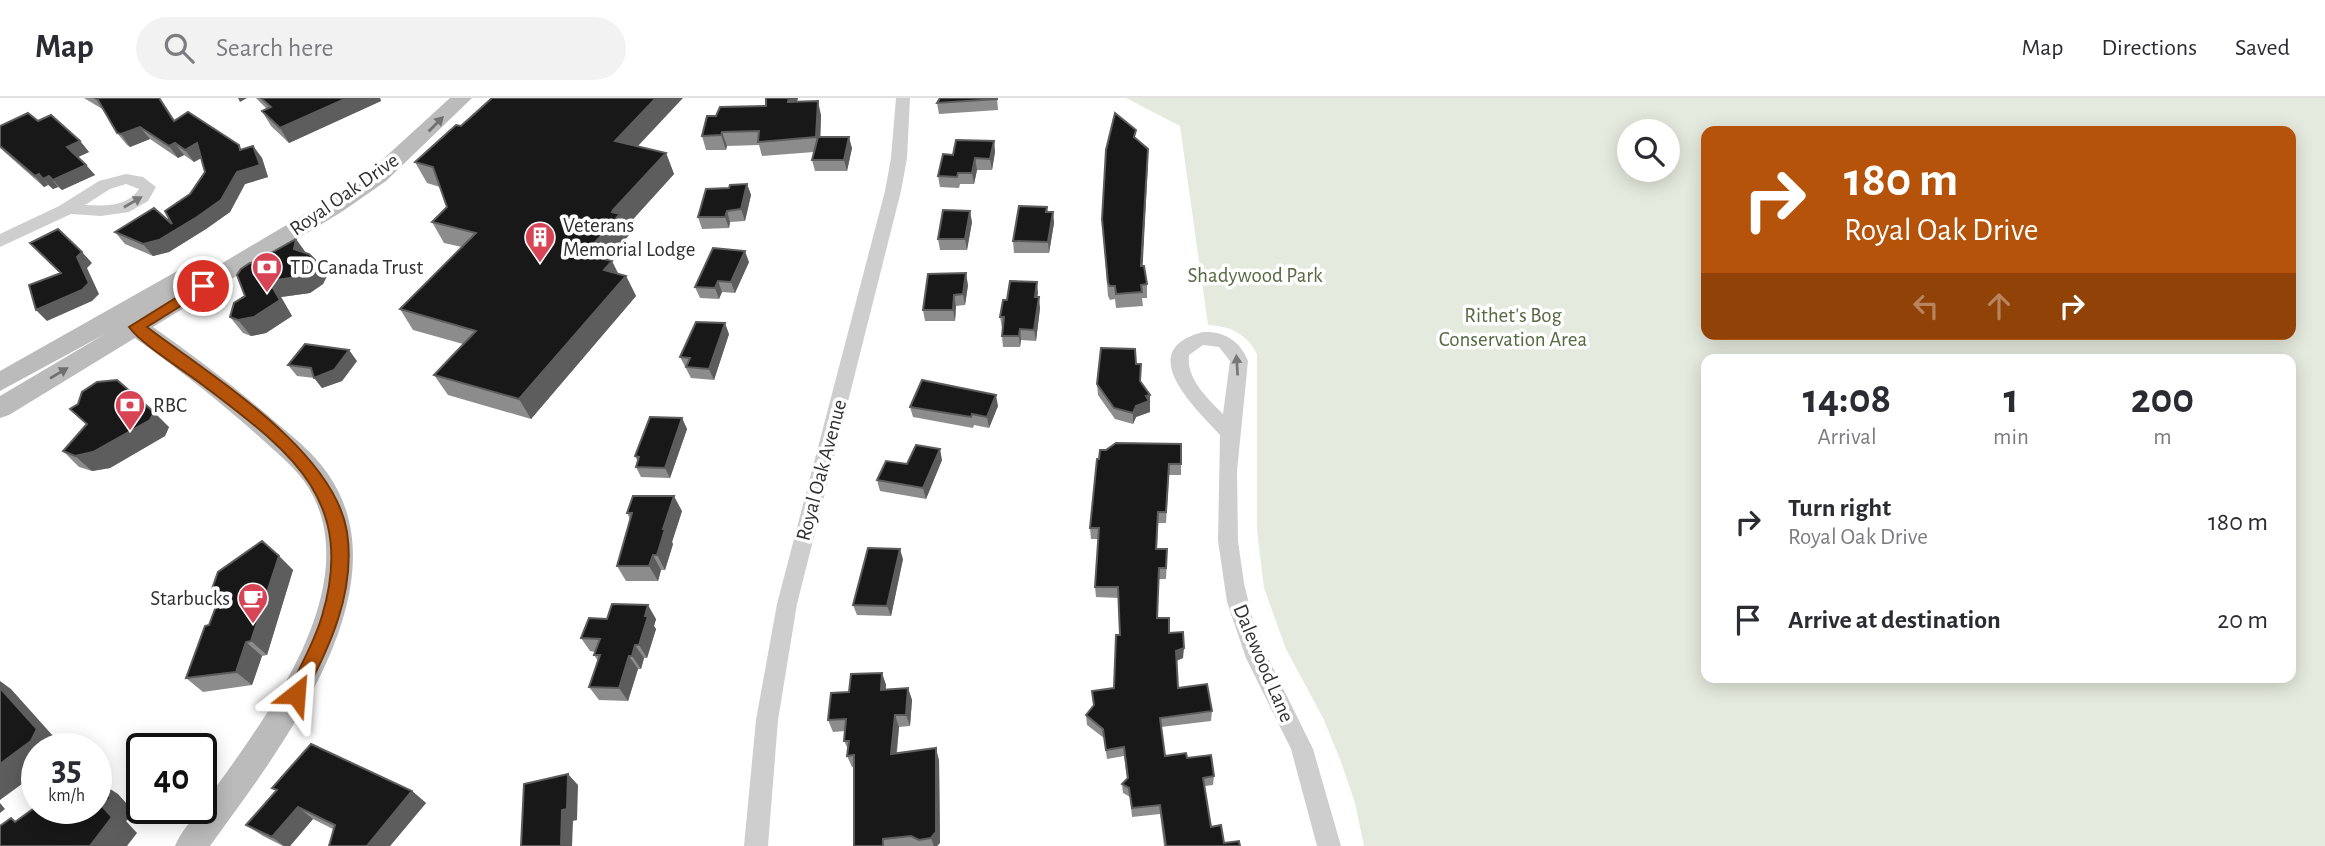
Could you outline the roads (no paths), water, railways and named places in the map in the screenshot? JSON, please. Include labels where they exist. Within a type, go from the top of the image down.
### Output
[{"type":"main road","name":"Royal Oak Drive","points":[[0,408],[128,320],[332,190],[379,155],[439,98]]},
{"type":"main road","name":"Royal Oak Drive","points":[[0,382],[128,320],[335,206],[378,176],[462,98]]},
{"type":"main road","points":[[128,320],[246,410],[297,456],[321,485],[332,507],[339,532],[338,578],[331,615],[317,653],[296,694],[191,846]]},
{"type":"street","name":"Royal Oak Avenue","points":[[756,846],[767,720],[786,604],[890,202],[899,158],[903,98]]},
{"type":"street","points":[[0,241],[67,208]]},
{"type":"street","name":"Dalewood Lane","points":[[1230,433],[1178,371],[1177,358],[1185,346],[1197,340],[1214,338],[1225,341],[1234,349],[1239,363],[1230,433],[1228,537],[1231,583],[1245,631],[1302,749],[1329,846]]},
{"type":"place","name":"Veterans Memorial Lodge","points":[[540,264]]},
{"type":"place","name":"TD Canada Trust","points":[[267,294]]},
{"type":"place","name":"RBC","points":[[130,432]]},
{"type":"place","name":"Starbucks","points":[[253,625]]},
{"type":"park label","name":"Shadywood Park","points":[[1255,275]]},
{"type":"park label","name":"Rithet's Bog Conservation Area","points":[[1513,327]]}]
